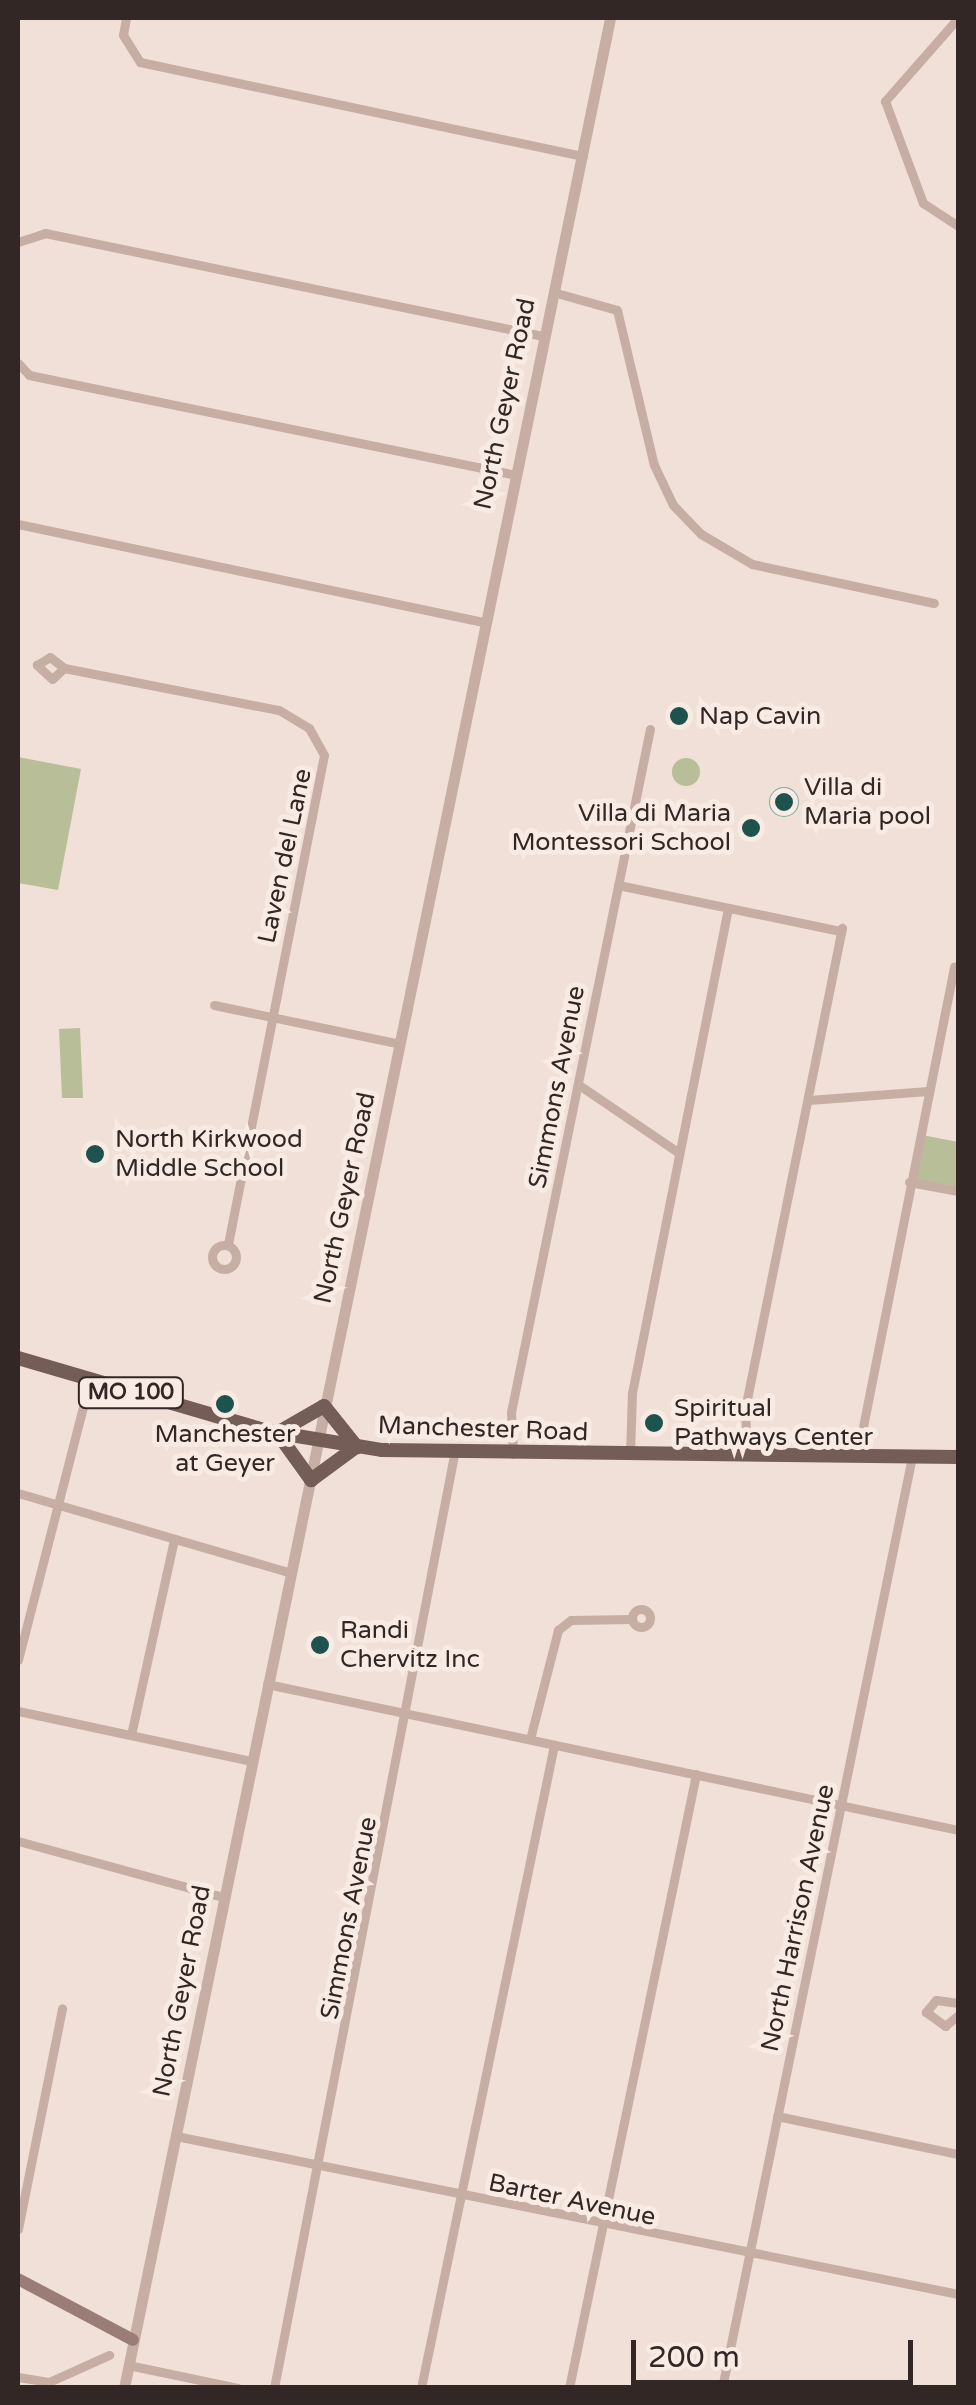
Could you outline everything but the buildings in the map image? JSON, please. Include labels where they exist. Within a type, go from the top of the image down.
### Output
[{"type":"main road","name":"Manchester Road","points":[[18,1358],[277,1434],[357,1447],[454,1455],[958,1457]]},
{"type":"main road","points":[[324,1406],[357,1447],[311,1480],[277,1434],[324,1406]]},
{"type":"main road","points":[[18,2279],[133,2340]]},
{"type":"street","points":[[126,18],[123,35],[140,62],[584,156]]},
{"type":"street","name":"North Geyer Road","points":[[124,2388],[400,1044],[512,474],[584,156],[610,18]]},
{"type":"street","points":[[958,18],[885,101],[923,203],[958,226]]},
{"type":"street","points":[[18,242],[45,233],[543,336]]},
{"type":"street","points":[[553,292],[618,310],[654,465],[673,505],[702,534],[752,564],[934,603]]},
{"type":"street","points":[[18,364],[29,375],[512,474]]},
{"type":"street","points":[[18,383],[29,375]]},
{"type":"street","points":[[18,524],[482,622]]},
{"type":"street","name":"Laven del Lane","points":[[64,668],[280,710],[319,743],[326,774],[228,1244]]},
{"type":"street","name":"Simmons Avenue","points":[[513,1454],[511,1412],[650,728]]},
{"type":"street","points":[[618,884],[842,929],[745,1409],[748,1456]]},
{"type":"street","points":[[630,1455],[632,1393],[728,908]]},
{"type":"street","points":[[858,1456],[954,967]]},
{"type":"street","points":[[214,1005],[400,1044]]},
{"type":"street","points":[[579,1086],[679,1154]]},
{"type":"street","points":[[809,1100],[928,1091]]},
{"type":"street","points":[[909,1182],[958,1191]]},
{"type":"street","points":[[18,1660],[55,1504],[90,1380]]},
{"type":"street","name":"Simmons Avenue","points":[[274,2388],[320,2167],[454,1455]]},
{"type":"street","name":"North Harrison Avenue","points":[[722,2388],[912,1457]]},
{"type":"street","points":[[18,1493],[291,1573]]},
{"type":"street","points":[[132,1735],[174,1540]]},
{"type":"street","points":[[530,1739],[558,1630],[571,1620],[631,1619]]},
{"type":"street","points":[[267,1684],[958,1830]]},
{"type":"street","points":[[18,1710],[251,1761]]},
{"type":"street","points":[[421,2388],[554,1745]]},
{"type":"street","points":[[570,2388],[696,1774]]},
{"type":"street","points":[[18,1840],[223,1898]]},
{"type":"street","points":[[958,2003],[936,2000],[926,2012],[944,2026],[958,2015]]},
{"type":"street","points":[[18,2229],[62,2008]]},
{"type":"street","points":[[777,2116],[958,2154]]},
{"type":"street","name":"Barter Avenue","points":[[176,2136],[747,2258],[759,2252],[958,2294]]},
{"type":"street","points":[[18,2377],[48,2382],[109,2355]]},
{"type":"street","points":[[128,2365],[238,2388]]},
{"type":"green space","points":[[18,757],[81,769],[58,890],[18,883]]},
{"type":"green space","points":[[686,758],[696,762],[700,772],[696,782],[686,786],[676,782],[672,772],[676,762]]},
{"type":"green space","points":[[80,1028],[83,1098],[62,1098],[59,1029]]},
{"type":"green space","points":[[922,1135],[958,1142],[958,1188],[913,1179]]},
{"type":"water","name":"Villa di Maria pool","points":[[784,787],[798,796],[799,802],[790,816],[784,817],[770,808],[769,802],[778,788]]},
{"type":"place","name":"Nap Cavin","points":[[679,716]]},
{"type":"place","name":"Villa di Maria pool","points":[[784,802]]},
{"type":"place","name":"Villa di Maria Montessori School","points":[[751,828]]},
{"type":"place","name":"North Kirkwood Middle School","points":[[95,1154]]},
{"type":"place","name":"Manchester at Geyer","points":[[225,1404]]},
{"type":"place","name":"Spiritual Pathways Center","points":[[654,1423]]},
{"type":"place","name":"Randi Chervitz Inc","points":[[320,1645]]}]
